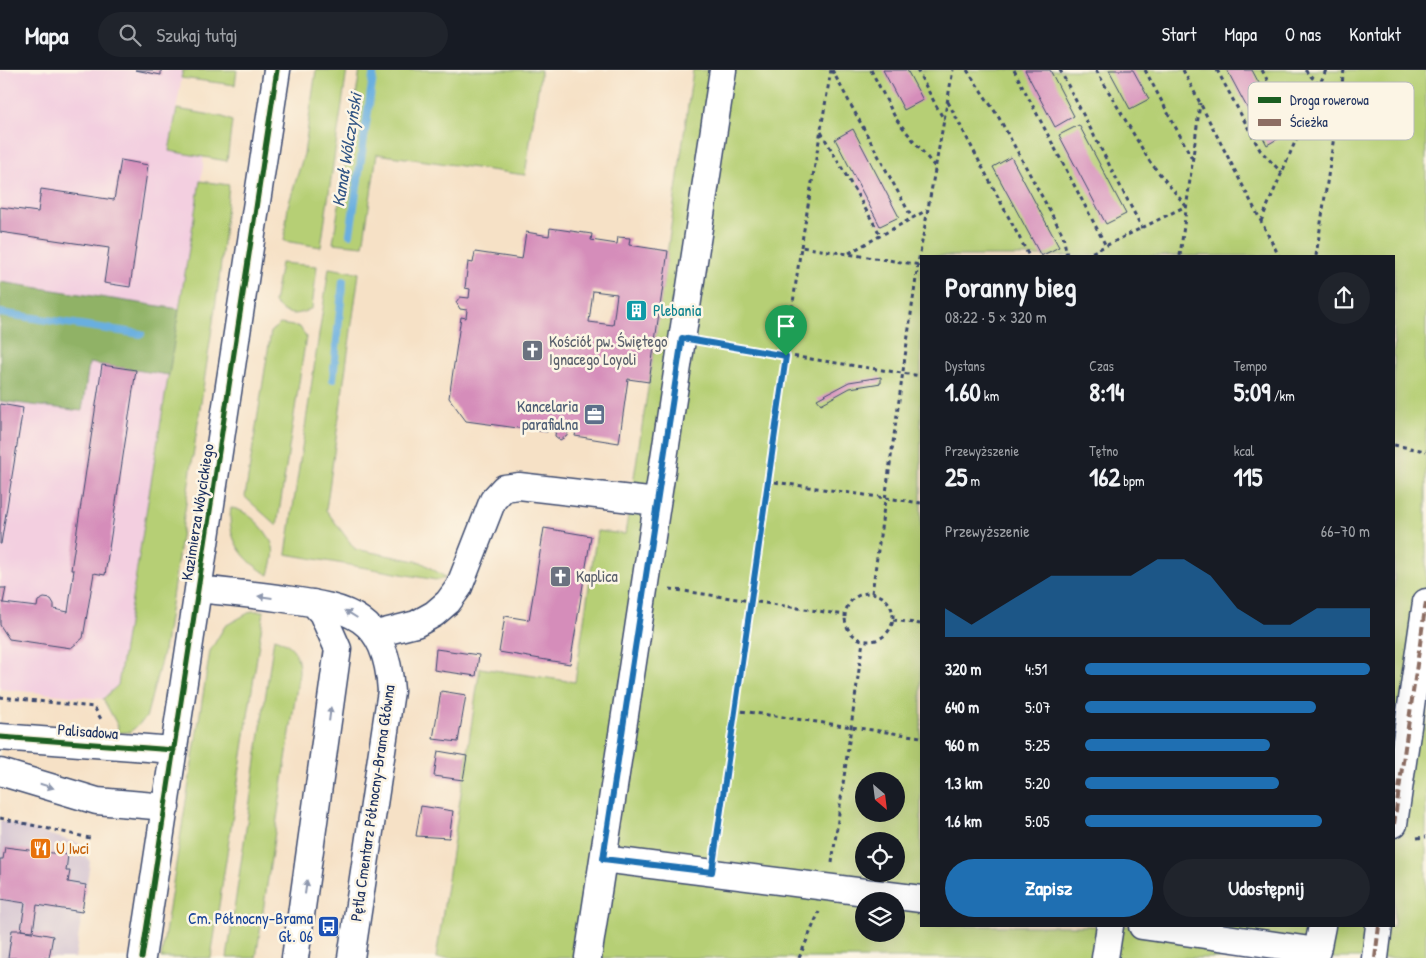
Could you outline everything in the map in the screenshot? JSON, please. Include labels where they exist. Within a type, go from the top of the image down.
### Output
[{"type":"street","name":"Kazimierza Wóycickiego","points":[[142,958],[277,70]]},
{"type":"street","points":[[588,958],[722,70]]},
{"type":"street","points":[[376,634],[416,624],[434,614],[448,602],[459,587],[493,500],[504,488],[519,486],[657,502]]},
{"type":"street","name":"Pętla Cmentarz Północny-Brama Główna","points":[[198,588],[313,603],[344,609],[362,621],[376,634],[385,650],[390,670],[391,691],[351,958]]},
{"type":"street","points":[[1395,817],[1426,602]]},
{"type":"street","points":[[295,958],[338,649],[322,613],[313,603]]},
{"type":"street","name":"Palisadowa","points":[[0,737],[174,750]]},
{"type":"street","points":[[0,772],[97,801],[166,807]]},
{"type":"street","points":[[603,859],[920,899]]},
{"type":"street","points":[[1105,958],[1110,927]]},
{"type":"street","points":[[1149,927],[1317,951],[1322,927]]},
{"type":"street","points":[[1375,958],[1379,927]]},
{"type":"path","points":[[712,872],[801,247],[832,70]]},
{"type":"path","points":[[832,70],[912,218]]},
{"type":"path","points":[[871,70],[896,119],[935,167]]},
{"type":"path","points":[[917,70],[944,120]]},
{"type":"path","points":[[920,255],[953,70]]},
{"type":"path","points":[[967,70],[998,116],[1063,234],[1067,255]]},
{"type":"path","points":[[1014,70],[1106,246]]},
{"type":"path","points":[[1060,70],[1142,228]]},
{"type":"path","points":[[1096,70],[1150,162],[1186,206]]},
{"type":"path","points":[[1145,70],[1192,158]]},
{"type":"path","points":[[1183,70],[1278,255]]},
{"type":"path","points":[[1217,70],[1248,128]]},
{"type":"path","points":[[1262,70],[1268,82]]},
{"type":"path","points":[[1305,70],[1316,82]]},
{"type":"path","points":[[1322,82],[1326,70]]},
{"type":"path","points":[[948,101],[1028,255]]},
{"type":"path","points":[[1180,255],[1200,101]]},
{"type":"path","points":[[820,132],[881,236]]},
{"type":"path","points":[[1255,140],[1260,150],[1282,174]]},
{"type":"path","points":[[1261,222],[1297,140]]},
{"type":"path","points":[[1316,255],[1333,140]]},
{"type":"path","points":[[1087,255],[1186,206]]},
{"type":"path","points":[[848,254],[927,210]]},
{"type":"path","points":[[801,247],[919,264],[872,593]]},
{"type":"path","points":[[682,338],[920,376]]},
{"type":"path","points":[[1395,446],[1426,451]]},
{"type":"path","points":[[768,480],[920,503]]},
{"type":"path","points":[[645,585],[845,615]]},
{"type":"path","points":[[872,593],[884,598],[890,605],[893,620],[887,634],[879,640],[863,640],[853,635],[847,628],[845,615],[850,602],[857,596],[872,593]]},
{"type":"path","points":[[893,620],[920,624]]},
{"type":"path","points":[[799,958],[811,926],[827,896],[863,640]]},
{"type":"path","points":[[0,697],[94,707],[102,721]]},
{"type":"path","points":[[734,710],[920,737]]},
{"type":"path","points":[[0,818],[90,838]]},
{"type":"shaded area","points":[[0,70],[183,70],[169,151],[203,156],[203,167],[179,309],[0,282]]},
{"type":"shaded area","points":[[89,363],[169,375],[118,685],[103,699],[0,689],[0,401],[82,411]]},
{"type":"shaded area","points":[[0,820],[78,843],[90,862],[75,958],[0,958]]},
{"type":"green space","points":[[183,70],[237,70],[235,85],[181,78]]},
{"type":"green space","points":[[316,70],[347,70],[321,247],[284,241],[288,206],[304,154]]},
{"type":"green space","points":[[360,70],[541,70],[525,175],[377,154],[363,246],[333,243]]},
{"type":"green space","points":[[693,70],[1426,70],[1426,958],[436,958],[480,668],[575,682],[597,531],[625,534],[649,382]]},
{"type":"green space","points":[[177,109],[223,117],[232,121],[227,161],[169,151]]},
{"type":"green space","points":[[200,181],[229,185],[219,281],[165,645],[146,718],[130,732],[117,733],[118,726],[103,699],[118,685]]},
{"type":"green space","points":[[281,263],[317,266],[312,308],[301,313],[292,314],[283,311],[274,303]]},
{"type":"green space","points":[[329,268],[359,273],[326,510],[355,549],[421,562],[447,578],[436,580],[286,554]]},
{"type":"green space","points":[[0,282],[179,309],[169,375],[89,363],[82,411],[0,401]]},
{"type":"green space","points":[[280,324],[300,327],[306,337],[277,526],[245,497],[271,331]]},
{"type":"green space","points":[[231,508],[244,512],[262,528],[271,541],[274,554],[269,575],[251,563],[238,548],[231,530]]},
{"type":"green space","points":[[252,611],[264,611],[211,958],[161,958],[210,651],[225,626]]},
{"type":"green space","points":[[274,638],[286,643],[294,650],[298,660],[299,673],[256,958],[227,958]]},
{"type":"building","points":[[135,70],[161,70],[161,75]]},
{"type":"building","points":[[883,70],[907,70],[923,100],[904,110]]},
{"type":"building","points":[[1025,70],[1050,70],[1074,116],[1055,127]]},
{"type":"building","points":[[1109,70],[1133,70],[1149,99],[1130,109]]},
{"type":"building","points":[[1227,70],[1252,70],[1258,82],[1248,82],[1248,109]]},
{"type":"building","points":[[1079,125],[1126,214],[1106,224],[1059,135]]},
{"type":"building","points":[[853,129],[899,217],[880,226],[835,139]]},
{"type":"building","points":[[1264,140],[1276,140],[1267,145]]},
{"type":"building","points":[[1011,157],[1059,247],[1040,255],[993,167]]},
{"type":"building","points":[[121,160],[148,165],[130,287],[104,283],[109,248],[0,232],[0,207],[38,212],[41,189],[114,200]]},
{"type":"building","name":"Kościół pw. Świętego Ignacego Loyoli","points":[[550,228],[592,234],[591,240],[617,244],[618,237],[630,238],[629,245],[668,251],[649,382],[628,379],[619,443],[575,436],[576,431],[568,430],[567,436],[560,440],[555,436],[556,428],[548,427],[547,432],[466,421],[449,398],[461,317],[466,318],[467,310],[460,309],[456,302],[460,297],[469,298],[470,289],[465,288],[468,262],[473,263],[475,252],[522,259],[526,232],[549,236]],"holes":[[[593,291],[617,294],[613,325],[589,322]]]},
{"type":"building","points":[[102,365],[136,370],[105,575],[94,573],[83,638],[71,648],[9,639],[0,625],[0,588],[6,588],[3,603],[37,607],[38,601],[44,598],[51,599],[54,609],[68,612],[74,570],[71,570]]},
{"type":"building","points":[[881,377],[881,383],[850,388],[821,404],[817,399],[849,382]]},
{"type":"building","points":[[0,404],[23,408],[1,544],[0,544]]},
{"type":"building","name":"Kaplica","points":[[544,528],[591,536],[570,664],[499,652],[505,616],[529,620]]},
{"type":"building","points":[[436,649],[479,655],[476,676],[434,670]]},
{"type":"building","points":[[441,691],[466,695],[458,742],[433,739]]},
{"type":"building","points":[[438,751],[467,756],[463,780],[434,776]]},
{"type":"building","points":[[421,806],[453,811],[449,838],[416,836]]},
{"type":"building","points":[[5,847],[68,855],[66,871],[70,871],[68,882],[86,885],[82,912],[37,905],[33,931],[21,930],[25,903],[0,899],[0,859],[3,859]]},
{"type":"building","points":[[12,930],[53,936],[49,958],[8,958]]},
{"type":"waterway","name":"Kanał Wólczyński","points":[[350,234],[374,70]]},
{"type":"waterway","name":"Kanał Wólczyński","points":[[333,379],[343,281]]},
{"type":"waterway","points":[[0,313],[141,334]]},
{"type":"marked path","points":[[1395,817],[1426,602]]},
{"type":"marked path","points":[[1375,958],[1379,927]]},
{"type":"cycle path","points":[[142,958],[277,70]]},
{"type":"cycle path","points":[[0,737],[174,750]]},
{"type":"place","name":"Plebania","points":[[637,310]]},
{"type":"place","name":"Kościół pw. Świętego Ignacego Loyoli","points":[[533,350]]},
{"type":"place","name":"Kancelaria parafialna","points":[[594,415]]},
{"type":"place","name":"Kaplica","points":[[560,576]]},
{"type":"place","name":"U Iwci","points":[[40,848]]},
{"type":"place","name":"Cm. Północny-Brama Gł. 06","points":[[329,927]]},
{"type":"route","points":[[682,338],[786,356],[712,872],[603,859],[682,338]]}]
